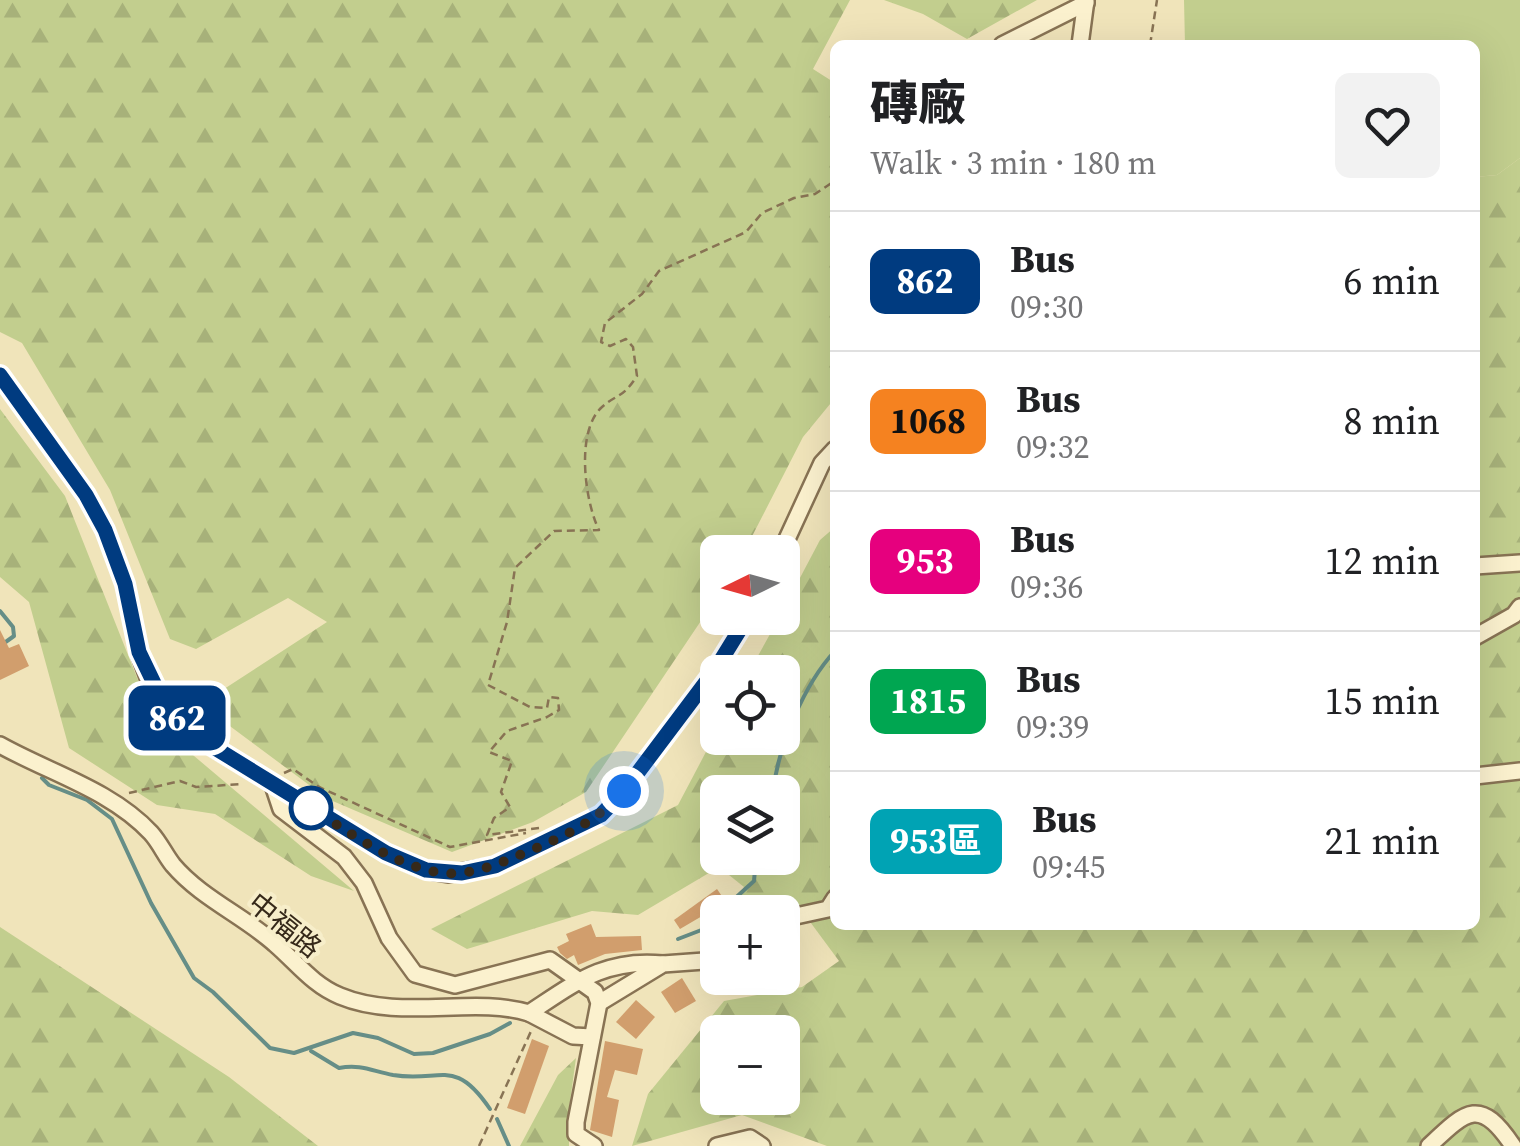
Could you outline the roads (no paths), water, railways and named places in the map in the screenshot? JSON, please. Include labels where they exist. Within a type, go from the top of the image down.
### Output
[{"type":"street","points":[[1012,40],[1086,2]]},
{"type":"street","points":[[1081,40],[1086,2]]},
{"type":"street","points":[[0,376],[86,495],[105,530],[125,584],[139,652],[163,702],[202,740],[386,853],[426,870],[462,873],[495,866],[601,815],[624,791],[693,699],[736,635]]},
{"type":"street","points":[[789,535],[822,463],[830,454]]},
{"type":"street","points":[[1480,566],[1520,564]]},
{"type":"street","points":[[1480,634],[1514,615],[1520,607]]},
{"type":"street","name":"中福路","points":[[0,745],[108,800],[151,833],[174,866],[272,942],[321,988],[346,999],[422,1010],[498,1008],[533,1016],[573,1036],[592,1037]]},
{"type":"street","points":[[1480,776],[1520,772]]},
{"type":"street","points":[[269,782],[281,809],[344,857],[364,883],[389,938],[415,974],[455,985],[550,960],[595,992],[598,1003],[576,1122],[576,1134],[594,1146]]},
{"type":"street","points":[[800,915],[830,906]]},
{"type":"street","points":[[533,1016],[589,973],[636,961],[700,961]]},
{"type":"street","points":[[598,1003],[663,964]]},
{"type":"street","points":[[1429,1146],[1460,1117],[1480,1113],[1497,1122],[1513,1146]]},
{"type":"street","points":[[717,1146],[750,1138],[762,1146]]},
{"type":"waterway","points":[[0,611],[13,627],[14,636],[0,646]]},
{"type":"waterway","points":[[776,775],[794,717],[830,657]]},
{"type":"waterway","points":[[42,778],[49,785],[87,800],[112,819],[151,903],[194,978],[270,1048],[294,1053],[353,1033],[378,1038],[414,1054],[433,1053],[510,1023]]},
{"type":"waterway","points":[[739,895],[754,881],[755,875]]},
{"type":"waterway","points":[[678,939],[700,931]]},
{"type":"waterway","points":[[311,1051],[339,1068],[360,1067],[409,1077],[456,1077],[466,1082],[490,1109]]},
{"type":"waterway","points":[[497,1119],[509,1146]]}]
